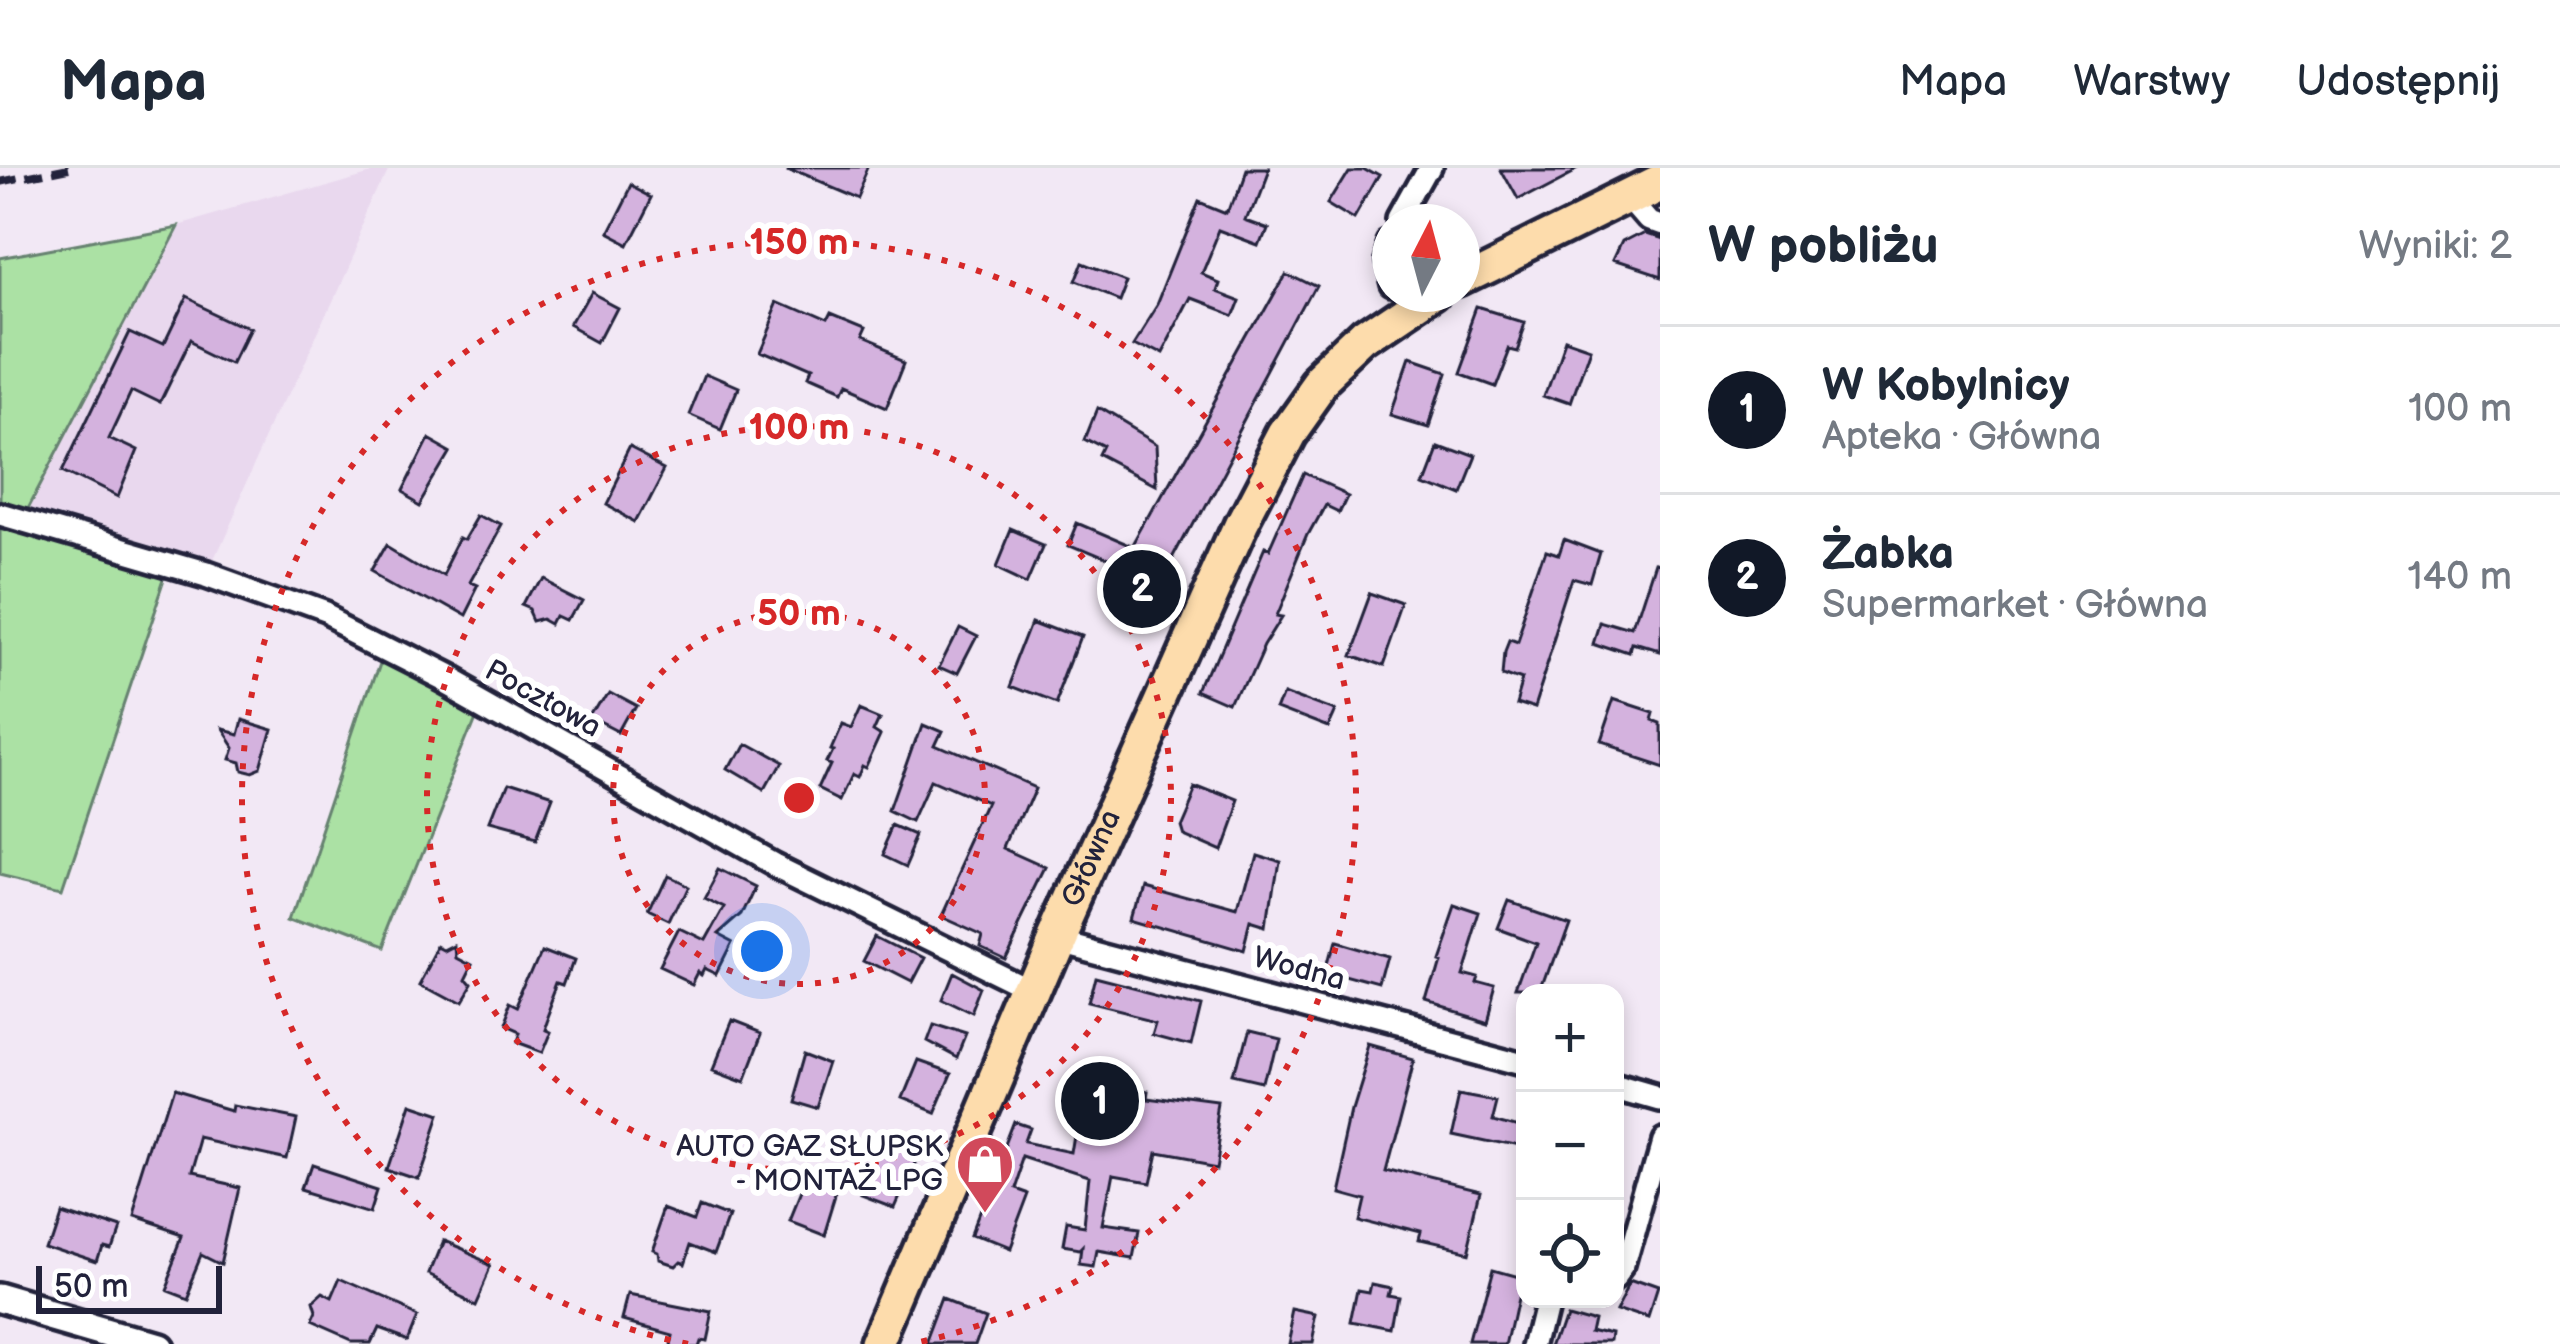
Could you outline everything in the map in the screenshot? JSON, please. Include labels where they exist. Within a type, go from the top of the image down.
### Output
[{"type":"main road","points":[[1480,271],[1645,190]]},
{"type":"main road","name":"Główna","points":[[884,1344],[1033,991],[1240,525],[1288,433],[1322,385],[1365,344],[1386,312]]},
{"type":"street","points":[[1412,204],[1432,168]]},
{"type":"street","points":[[1645,190],[1648,220],[1660,224]]},
{"type":"street","name":"Pocztowa","points":[[0,514],[206,574],[325,617],[443,676],[775,864],[1033,991]]},
{"type":"street","name":"Wodna","points":[[1057,936],[1516,1058]]},
{"type":"street","points":[[1624,1087],[1660,1097]]},
{"type":"street","points":[[1624,1264],[1660,1136]]},
{"type":"street","points":[[0,1300],[151,1344]]},
{"type":"street","points":[[1534,1344],[1543,1308]]},
{"type":"shaded area","points":[[374,168],[390,168],[206,574],[22,520],[176,225]]},
{"type":"green space","points":[[176,225],[26,512],[0,504],[0,258]]},
{"type":"green space","points":[[0,527],[168,575],[63,888],[0,873]]},
{"type":"green space","points":[[381,658],[478,711],[382,951],[294,917]]},
{"type":"building","points":[[785,168],[869,168],[856,198]]},
{"type":"building","points":[[1241,168],[1263,168],[1245,215],[1267,223],[1260,241],[1220,226],[1201,272],[1218,279],[1215,288],[1239,297],[1232,315],[1190,299],[1159,358],[1132,344],[1157,304],[1200,197],[1227,208]]},
{"type":"building","points":[[1352,168],[1367,168],[1383,177],[1359,219],[1331,202]]},
{"type":"building","points":[[1501,168],[1577,168],[1518,199]]},
{"type":"building","points":[[628,182],[651,194],[626,243],[603,231]]},
{"type":"building","points":[[1645,235],[1660,240],[1660,280],[1615,265],[1624,246]]},
{"type":"building","points":[[1082,261],[1123,277],[1115,298],[1074,282]]},
{"type":"building","points":[[1289,271],[1319,286],[1172,563],[1147,622],[1115,607],[1130,571],[1068,545],[1077,523],[1135,548]]},
{"type":"building","points":[[592,293],[620,308],[602,343],[573,327]]},
{"type":"building","points":[[186,299],[250,329],[234,362],[191,341],[160,405],[131,391],[109,438],[136,451],[117,498],[63,471],[130,332],[163,347]]},
{"type":"building","points":[[778,305],[826,326],[830,318],[864,332],[860,341],[906,360],[887,408],[841,388],[837,397],[805,383],[808,376],[757,354]]},
{"type":"building","points":[[1482,309],[1524,322],[1515,347],[1507,345],[1492,384],[1459,372]]},
{"type":"building","points":[[1562,340],[1588,349],[1569,404],[1543,395]]},
{"type":"building","points":[[1410,362],[1445,374],[1428,425],[1392,414]]},
{"type":"building","points":[[704,376],[736,390],[720,429],[688,415]]},
{"type":"building","points":[[1097,412],[1155,447],[1157,490],[1102,461],[1106,453],[1085,442]]},
{"type":"building","points":[[430,433],[455,447],[423,501],[402,489]]},
{"type":"building","points":[[1435,441],[1470,454],[1456,489],[1422,475]]},
{"type":"building","points":[[630,449],[667,468],[639,522],[603,503]]},
{"type":"building","points":[[1303,475],[1345,494],[1337,511],[1324,505],[1308,534],[1275,614],[1281,615],[1235,707],[1203,693],[1263,552],[1268,554]]},
{"type":"building","points":[[481,515],[501,526],[468,586],[475,589],[460,619],[375,571],[391,543],[444,575],[463,537],[467,539]]},
{"type":"building","points":[[1013,530],[1046,544],[1031,579],[999,564]]},
{"type":"building","points":[[1564,540],[1601,554],[1592,585],[1574,580],[1532,710],[1513,704],[1520,680],[1501,673],[1503,652],[1507,642],[1515,645],[1547,551],[1559,555]]},
{"type":"building","points":[[1656,568],[1660,569],[1660,655],[1637,648],[1635,655],[1599,643],[1605,624],[1635,633]]},
{"type":"building","points":[[541,578],[584,600],[573,620],[564,616],[560,624],[551,619],[540,622],[535,611],[526,607]]},
{"type":"building","points":[[1372,593],[1406,605],[1384,667],[1349,655]]},
{"type":"building","points":[[1039,620],[1083,637],[1057,704],[1013,687]]},
{"type":"building","points":[[958,627],[976,636],[957,673],[939,665]]},
{"type":"building","points":[[1285,692],[1338,712],[1330,730],[1278,710]]},
{"type":"building","points":[[608,694],[636,709],[621,736],[592,721]]},
{"type":"building","points":[[1614,701],[1654,714],[1652,721],[1660,724],[1660,765],[1599,745]]},
{"type":"building","points":[[861,705],[883,714],[877,727],[885,732],[869,767],[865,765],[860,777],[854,774],[842,800],[820,789],[841,723],[851,727]]},
{"type":"building","points":[[238,719],[272,729],[260,771],[250,775],[238,772],[236,763],[225,760],[229,748],[217,730],[234,734]]},
{"type":"building","points":[[926,723],[945,731],[938,746],[1034,788],[1008,849],[1050,868],[1006,958],[980,946],[983,934],[941,915],[991,806],[936,782],[918,822],[895,811]]},
{"type":"building","points":[[739,744],[779,766],[764,793],[725,770]]},
{"type":"building","points":[[1189,784],[1232,801],[1215,848],[1176,831],[1173,821]]},
{"type":"building","points":[[503,788],[550,803],[535,842],[487,829]]},
{"type":"building","points":[[898,825],[921,835],[908,865],[885,854]]},
{"type":"building","points":[[1253,852],[1280,860],[1270,929],[1254,924],[1247,951],[1134,918],[1143,886],[1237,912]]},
{"type":"building","points":[[720,868],[756,886],[742,916],[718,937],[735,946],[720,976],[707,970],[694,985],[660,969],[679,932],[704,944],[724,908],[704,898]]},
{"type":"building","points":[[665,875],[686,885],[668,924],[647,914]]},
{"type":"building","points":[[1509,900],[1566,920],[1543,984],[1521,984],[1536,942],[1498,928]]},
{"type":"building","points":[[1454,904],[1481,913],[1462,973],[1494,988],[1485,1020],[1426,1002]]},
{"type":"building","points":[[877,936],[920,958],[907,983],[864,961]]},
{"type":"building","points":[[457,939],[458,950],[473,958],[465,974],[471,981],[459,1001],[420,980],[441,941],[447,944]]},
{"type":"building","points":[[1335,943],[1390,959],[1382,989],[1327,974]]},
{"type":"building","points":[[545,946],[576,958],[567,983],[561,981],[539,1053],[512,1043],[515,1034],[501,1028],[510,1005],[518,1009]]},
{"type":"building","points":[[952,973],[984,990],[974,1016],[941,1000]]},
{"type":"building","points":[[1096,974],[1201,1001],[1191,1043],[1154,1033],[1158,1020],[1089,1003]]},
{"type":"building","points":[[729,1021],[760,1033],[743,1077],[711,1065]]},
{"type":"building","points":[[930,1026],[965,1037],[956,1059],[924,1042]]},
{"type":"building","points":[[1247,1032],[1276,1039],[1264,1090],[1234,1083]]},
{"type":"building","points":[[1370,1046],[1413,1058],[1383,1171],[1481,1195],[1467,1253],[1419,1242],[1421,1234],[1354,1217],[1359,1195],[1333,1188]]},
{"type":"building","points":[[805,1050],[833,1061],[818,1107],[791,1099]]},
{"type":"building","points":[[916,1062],[950,1074],[933,1114],[900,1101]]},
{"type":"building","points":[[1103,1084],[1147,1092],[1146,1099],[1222,1109],[1213,1161],[1153,1150],[1146,1182],[1113,1176],[1103,1228],[1139,1233],[1134,1258],[1099,1252],[1096,1267],[1081,1265],[1083,1249],[1062,1249],[1066,1227],[1085,1230],[1090,1181],[1022,1159],[1010,1194],[1024,1199],[1004,1252],[972,1239],[1016,1125],[1031,1130],[1026,1144],[1074,1154],[1083,1099],[1090,1100]]},
{"type":"building","points":[[1461,1089],[1498,1096],[1493,1116],[1516,1122],[1516,1148],[1451,1134]]},
{"type":"building","points":[[172,1093],[234,1111],[235,1105],[296,1117],[287,1158],[200,1139],[189,1177],[240,1188],[223,1262],[203,1252],[186,1293],[165,1285],[184,1238],[132,1221]]},
{"type":"building","points":[[410,1104],[440,1114],[419,1177],[389,1167]]},
{"type":"building","points":[[884,1142],[918,1155],[895,1207],[863,1195]]},
{"type":"building","points":[[314,1164],[382,1186],[375,1208],[306,1187]]},
{"type":"building","points":[[812,1175],[839,1186],[824,1235],[788,1221],[805,1179]]},
{"type":"building","points":[[702,1203],[730,1214],[716,1252],[690,1242],[683,1263],[673,1266],[658,1261],[652,1252],[668,1206],[697,1217]]},
{"type":"building","points":[[55,1207],[116,1227],[109,1247],[102,1245],[97,1261],[43,1243]]},
{"type":"building","points":[[438,1241],[494,1264],[479,1298],[425,1273]]},
{"type":"building","points":[[1490,1267],[1516,1274],[1504,1344],[1470,1344]]},
{"type":"building","points":[[341,1281],[417,1315],[407,1340],[377,1329],[370,1344],[351,1344],[310,1326],[311,1307],[322,1297],[332,1302]]},
{"type":"building","points":[[1375,1282],[1393,1286],[1391,1294],[1401,1296],[1395,1331],[1355,1323],[1362,1289],[1373,1291]]},
{"type":"building","points":[[1630,1284],[1658,1294],[1649,1322],[1616,1311],[1624,1308]]},
{"type":"building","points":[[630,1295],[711,1311],[705,1339],[698,1338],[696,1344],[667,1344],[670,1331],[624,1318]]},
{"type":"building","points":[[950,1299],[986,1313],[975,1344],[933,1344]]},
{"type":"building","points":[[1564,1309],[1593,1317],[1590,1331],[1612,1336],[1611,1344],[1552,1344]]},
{"type":"building","points":[[1295,1312],[1319,1317],[1313,1344],[1288,1344]]},
{"type":"railway","points":[[0,182],[69,168]]},
{"type":"place","name":"Żabka","points":[[1142,589]]},
{"type":"place","name":"W Kobylnicy","points":[[1100,1101]]},
{"type":"place","name":"AUTO GAZ SŁUPSK - MONTAŻ LPG","points":[[985,1215]]}]
